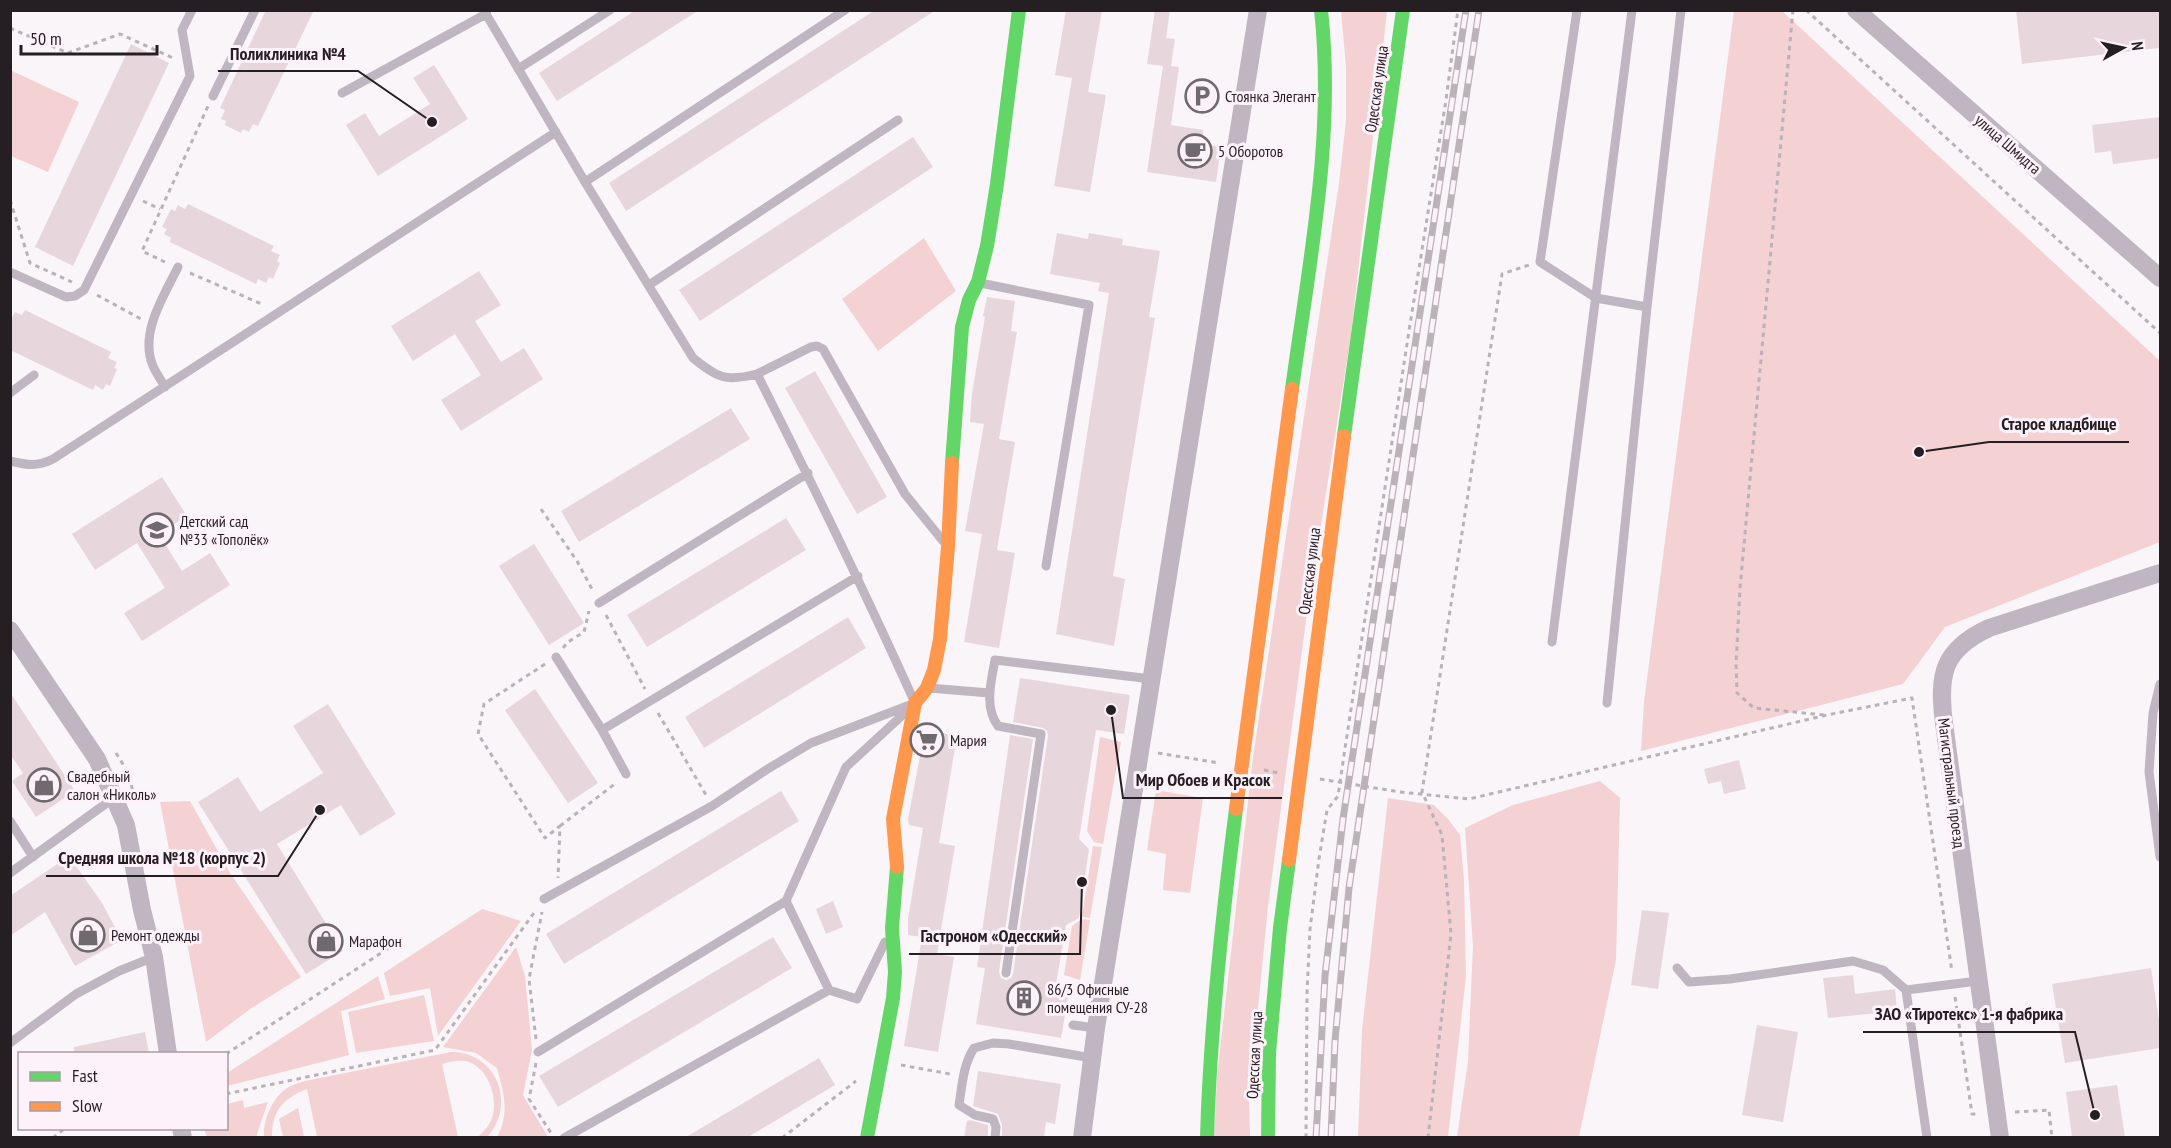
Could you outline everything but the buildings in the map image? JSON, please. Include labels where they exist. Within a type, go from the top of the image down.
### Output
[{"type":"main road","points":[[867,1137],[893,998],[895,972],[892,928],[898,860],[893,819],[915,703],[927,688],[934,670],[940,639],[962,327],[969,300],[978,282],[987,246],[1019,10]]},
{"type":"main road","points":[[1207,1137],[1209,1071],[1224,902],[1322,166],[1327,84],[1326,47],[1321,10]]},
{"type":"main road","name":"Одесская улица","points":[[1268,1137],[1269,1053],[1280,928],[1360,309],[1403,10]]},
{"type":"street","points":[[1082,1137],[1096,1028],[1258,10]]},
{"type":"street","name":"улица Шмидта","points":[[1856,10],[2160,278]]},
{"type":"street","name":"Магистральный проезд","points":[[2000,1137],[1940,693],[1949,660],[1970,636],[1989,628],[2160,573]]},
{"type":"street","points":[[10,630],[96,759],[126,825],[142,910],[154,957],[168,1052]]},
{"type":"lane","points":[[10,272],[66,297],[75,296],[85,288],[190,76],[182,30],[192,10]]},
{"type":"lane","points":[[213,96],[255,10]]},
{"type":"lane","points":[[518,69],[610,10]]},
{"type":"lane","points":[[585,182],[845,10]]},
{"type":"lane","points":[[1577,10],[1540,262],[1596,298],[1647,307]]},
{"type":"lane","points":[[1552,642],[1632,10]]},
{"type":"lane","points":[[1607,703],[1647,307],[1681,10]]},
{"type":"lane","points":[[342,93],[487,12],[555,132],[693,358],[712,374],[736,379],[757,374],[811,347],[817,346],[823,349],[904,494],[948,547]]},
{"type":"lane","points":[[649,285],[898,120]]},
{"type":"lane","points":[[10,460],[29,466],[42,465],[555,132]]},
{"type":"lane","points":[[165,387],[152,365],[149,339],[152,325],[178,267]]},
{"type":"lane","points":[[978,282],[1089,305],[1046,566]]},
{"type":"lane","points":[[757,374],[858,576],[915,703]]},
{"type":"lane","points":[[10,393],[34,375]]},
{"type":"lane","points":[[595,603],[808,473]]},
{"type":"lane","points":[[602,730],[858,576]]},
{"type":"lane","points":[[556,657],[602,730],[626,774]]},
{"type":"lane","points":[[1006,973],[1041,734],[998,726],[991,717],[989,693],[995,660],[1151,679]]},
{"type":"lane","points":[[2160,684],[2153,713],[2149,772],[2160,856]]},
{"type":"lane","points":[[927,688],[989,693]]},
{"type":"lane","points":[[544,899],[712,806],[811,743],[915,703]]},
{"type":"lane","points":[[538,1052],[786,901],[846,767],[915,703]]},
{"type":"lane","points":[[10,873],[115,797]]},
{"type":"lane","points":[[10,821],[33,857]]},
{"type":"lane","points":[[786,901],[829,990],[857,999],[892,928]]},
{"type":"lane","points":[[10,1043],[76,994],[119,971],[154,957]]},
{"type":"lane","points":[[1677,968],[1689,982],[1730,979],[1853,961],[1883,970],[1906,990],[1927,1137]]},
{"type":"lane","points":[[1906,990],[1978,981]]},
{"type":"lane","points":[[564,1137],[829,990]]},
{"type":"lane","points":[[1073,1025],[1096,1028]]},
{"type":"lane","points":[[995,1137],[996,1127],[993,1119],[975,1115],[959,1105],[969,1055],[974,1048],[993,1043],[1009,1044],[1092,1058]]},
{"type":"path","points":[[1306,1137],[1307,992],[1310,928],[1318,859],[1327,810],[1338,796],[1458,10]]},
{"type":"path","points":[[1792,10],[1740,588],[1736,664],[1737,693],[1754,708],[1827,715]]},
{"type":"path","points":[[1806,10],[2160,333]]},
{"type":"path","points":[[10,28],[68,53],[120,34],[188,65]]},
{"type":"path","points":[[213,96],[142,251],[280,312]]},
{"type":"path","points":[[131,196],[160,209]]},
{"type":"path","points":[[10,200],[30,263],[85,288],[152,325]]},
{"type":"path","points":[[1428,1137],[1451,934],[1443,835],[1422,792],[1502,274],[1540,262]]},
{"type":"path","points":[[541,509],[576,561],[595,603],[712,806]]},
{"type":"path","points":[[595,603],[584,633],[568,642],[556,657],[484,704],[478,734],[545,838],[626,774]]},
{"type":"path","points":[[1400,792],[1422,792],[1469,799],[1827,715],[1912,698],[1972,1114],[2049,1110],[2052,1137]]},
{"type":"path","points":[[1140,750],[1203,761]]},
{"type":"path","points":[[558,891],[560,826]]},
{"type":"path","points":[[544,899],[529,979],[538,1052],[529,1100],[554,1137]]},
{"type":"path","points":[[228,1094],[435,1050],[544,899]]},
{"type":"path","points":[[228,1053],[398,942]]},
{"type":"shaded area","points":[[1341,11],[1387,11],[1351,335],[1307,613],[1268,906],[1249,1101],[1250,1137],[1214,1138],[1217,1077],[1253,757],[1339,183],[1346,121],[1346,67]]},
{"type":"shaded area","points":[[1734,11],[1782,11],[2160,361],[2160,542],[1945,627],[1903,684],[1641,751],[1644,702]]},
{"type":"shaded area","points":[[10,70],[79,102],[48,172],[11,156]]},
{"type":"shaded area","points":[[924,238],[956,291],[878,351],[842,299]]},
{"type":"shaded area","points":[[1100,737],[1121,742],[1103,844],[1094,842],[1087,831]]},
{"type":"shaded area","points":[[1600,781],[1620,798],[1616,960],[1579,1137],[1457,1137],[1468,1061],[1473,946],[1465,828],[1513,805]]},
{"type":"shaded area","points":[[1156,790],[1203,798],[1190,893],[1163,890],[1166,854],[1147,850]]},
{"type":"shaded area","points":[[1388,798],[1434,805],[1460,835],[1464,880],[1466,976],[1448,1137],[1358,1137],[1362,1030]]},
{"type":"shaded area","points":[[190,801],[230,873],[301,977],[253,1007],[206,1042],[160,802]]},
{"type":"shaded area","points":[[1093,846],[1102,847],[1090,918],[1082,917]]},
{"type":"shaded area","points":[[482,909],[521,921],[438,1036],[430,988],[390,996],[384,973]]},
{"type":"shaded area","points":[[1082,919],[1090,920],[1080,980],[1064,975],[1072,926]]},
{"type":"shaded area","points":[[516,947],[525,976],[532,1050],[523,1095],[548,1137],[497,1137],[505,1111],[504,1095],[497,1068],[476,1053],[443,1047]]},
{"type":"shaded area","points":[[378,976],[385,999],[341,1011],[349,1055],[228,1086],[228,1072]]},
{"type":"shaded area","points":[[424,995],[434,1041],[356,1053],[348,1012]]},
{"type":"shaded area","points":[[451,1052],[467,1054],[480,1061],[491,1070],[498,1082],[501,1096],[500,1110],[496,1124],[487,1137],[478,1137],[489,1124],[494,1110],[490,1084],[480,1069],[473,1064],[453,1061],[442,1064],[458,1137],[317,1137],[307,1089],[285,1101],[274,1120],[272,1137],[264,1137],[267,1117],[273,1104],[281,1093],[293,1085]]},
{"type":"shaded area","points":[[243,1100],[244,1108],[268,1102],[257,1137],[207,1137],[204,1130],[228,1130],[228,1104]]},
{"type":"shaded area","points":[[298,1108],[304,1137],[283,1137],[279,1119]]},
{"type":"railway","points":[[1316,1138],[1325,976],[1343,819],[1466,10]]},
{"type":"railway","points":[[1331,1138],[1335,1041],[1349,888],[1479,10]]},
{"type":"traffic: fast","points":[[952,463],[962,327],[969,300],[978,282],[987,246],[1019,10]]},
{"type":"traffic: fast","points":[[1292,389],[1318,200],[1322,153],[1325,105],[1321,10]]},
{"type":"traffic: fast","points":[[1344,436],[1403,10]]},
{"type":"traffic: fast","points":[[1207,1138],[1217,973],[1236,809]]},
{"type":"traffic: fast","points":[[1268,1138],[1269,1053],[1280,928],[1289,860]]},
{"type":"traffic: fast","points":[[867,1138],[893,998],[895,972],[892,928],[897,867]]},
{"type":"traffic: slow","points":[[1236,809],[1292,389]]},
{"type":"traffic: slow","points":[[1289,860],[1344,436]]},
{"type":"traffic: slow","points":[[897,867],[893,819],[915,703],[927,688],[934,670],[940,639],[952,463]]},
{"type":"place","name":"Стоянка Элегант","points":[[1202,96]]},
{"type":"place","name":"Поликлиника №4","points":[[432,122]]},
{"type":"place","name":"5 Оборотов","points":[[1195,151]]},
{"type":"place","name":"Старое кладбище","points":[[1919,452]]},
{"type":"place","name":"Детский сад №33 «Тополёк»","points":[[157,530]]},
{"type":"place","name":"Мир Обоев и Красок","points":[[1111,710]]},
{"type":"place","name":"Мария","points":[[927,740]]},
{"type":"place","name":"Свадебный салон «Николь»","points":[[44,785]]},
{"type":"place","name":"Средняя школа №18 (корпус 2)","points":[[320,810]]},
{"type":"place","name":"Гастроном «Одесский»","points":[[1082,882]]},
{"type":"place","name":"Ремонт одежды","points":[[88,935]]},
{"type":"place","name":"Марафон","points":[[326,941]]},
{"type":"place","name":"86/3 Офисные помещения СУ-28","points":[[1024,998]]},
{"type":"place","name":"ЗАО «Тиротекс» 1-я фабрика","points":[[2095,1115]]}]
